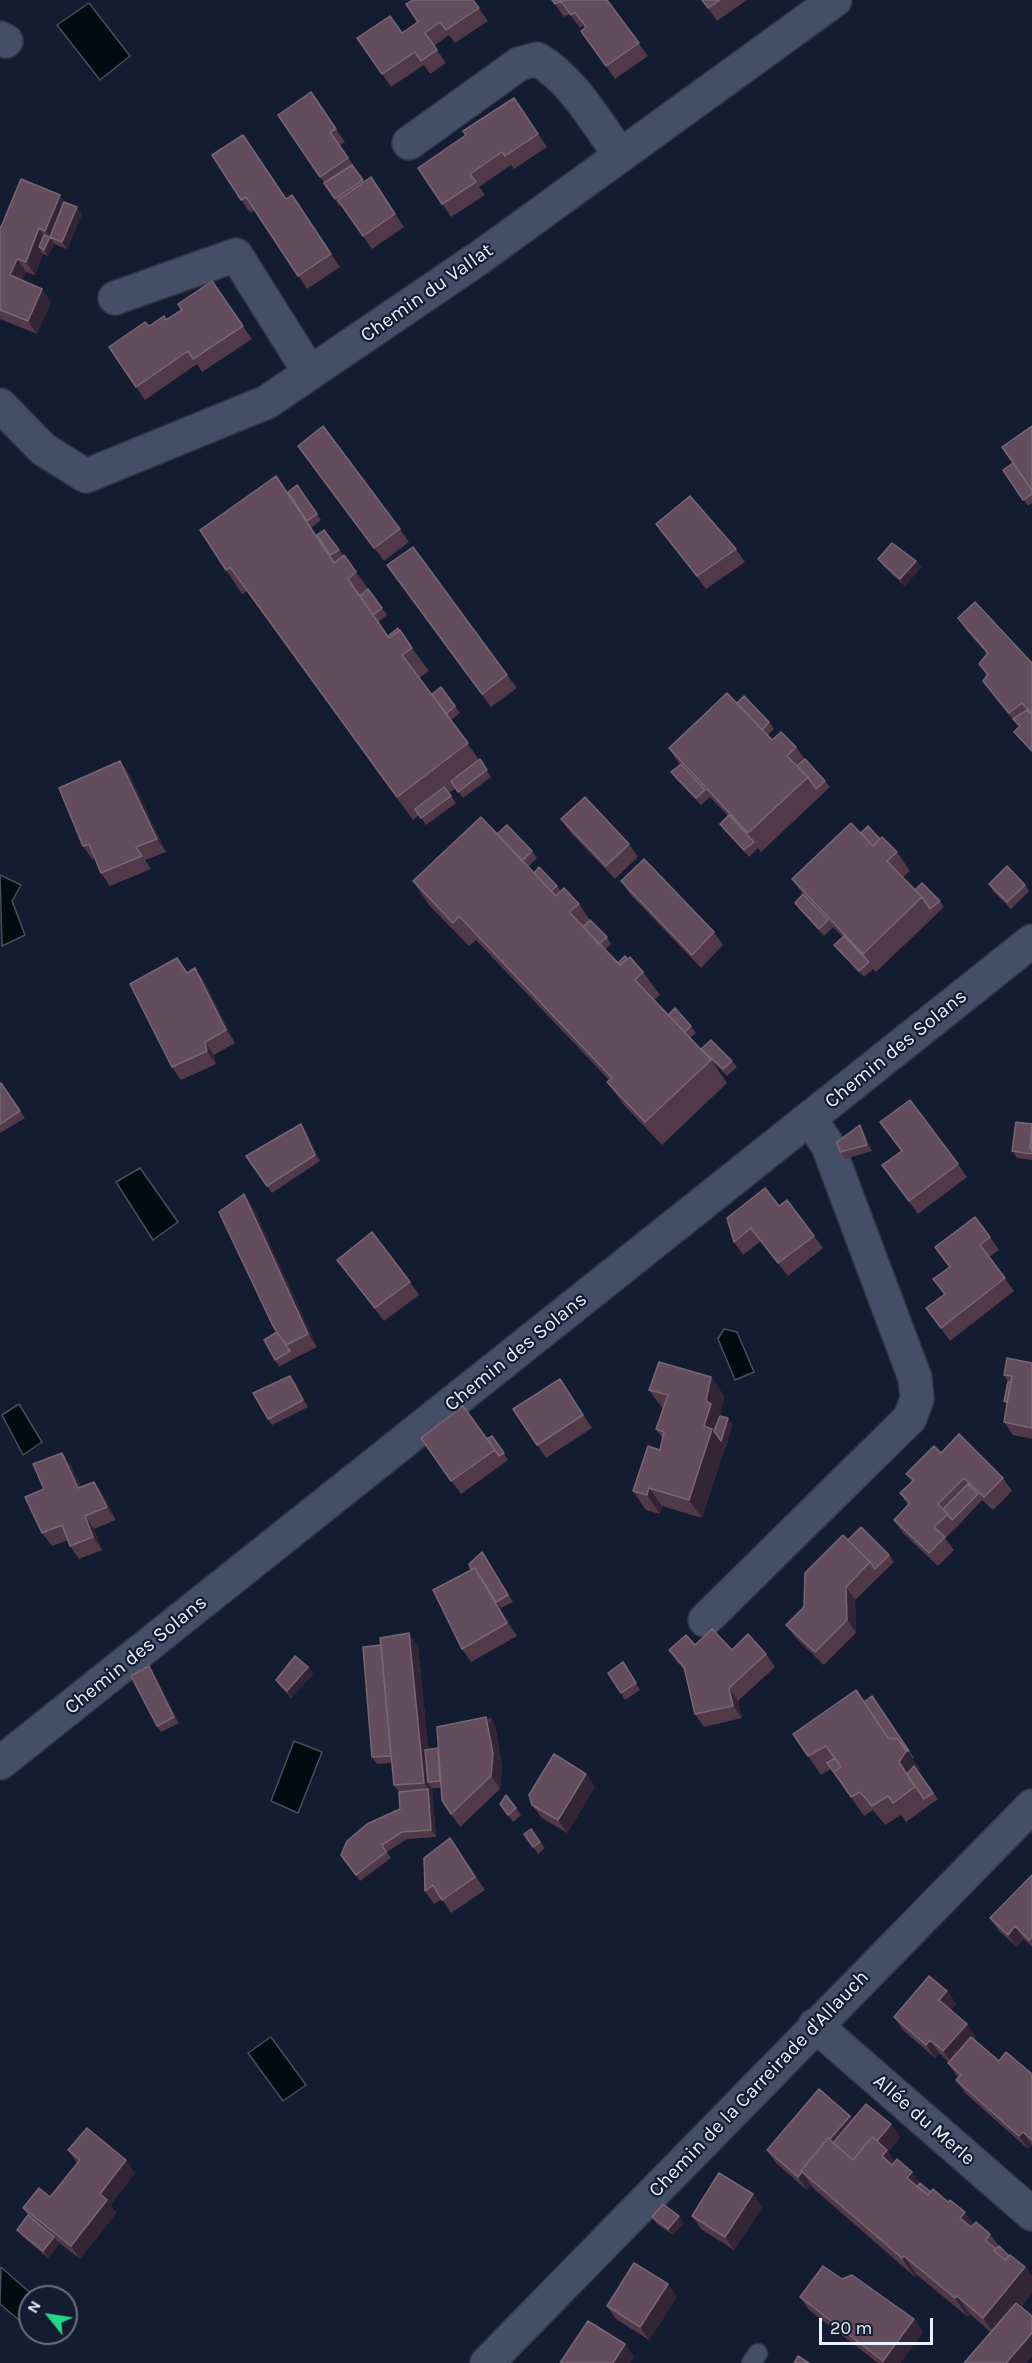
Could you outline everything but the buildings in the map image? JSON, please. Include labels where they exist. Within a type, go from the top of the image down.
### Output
[{"type":"street","name":"Chemin du Vallat","points":[[0,405],[44,449],[86,476],[267,402],[479,258],[835,0]]},
{"type":"street","points":[[409,142],[519,64],[537,59],[552,67],[568,84],[620,155]]},
{"type":"street","points":[[115,298],[236,255],[310,373]]},
{"type":"street","name":"Chemin des Solans","points":[[0,1763],[1032,941]]},
{"type":"street","points":[[705,1620],[910,1418],[917,1399],[915,1378],[828,1146],[810,1118]]},
{"type":"street","name":"Chemin de la Carreirade d'Allauch","points":[[487,2363],[815,2025],[1032,1806]]},
{"type":"street","name":"Allée du Merle","points":[[815,2025],[1032,2214]]},
{"type":"shaded area","points":[[89,3],[130,56],[100,80],[57,25]]},
{"type":"shaded area","points":[[0,875],[21,885],[12,901],[25,935],[2,946]]},
{"type":"shaded area","points":[[140,1168],[178,1222],[153,1240],[116,1182]]},
{"type":"shaded area","points":[[724,1329],[737,1332],[754,1372],[735,1380],[718,1339]]},
{"type":"shaded area","points":[[19,1404],[42,1442],[23,1455],[2,1415]]},
{"type":"shaded area","points":[[294,1741],[322,1752],[298,1813],[271,1801]]},
{"type":"shaded area","points":[[271,2037],[306,2085],[283,2101],[248,2053]]},
{"type":"shaded area","points":[[1,2267],[21,2285],[18,2285],[18,2319],[0,2304]]}]
